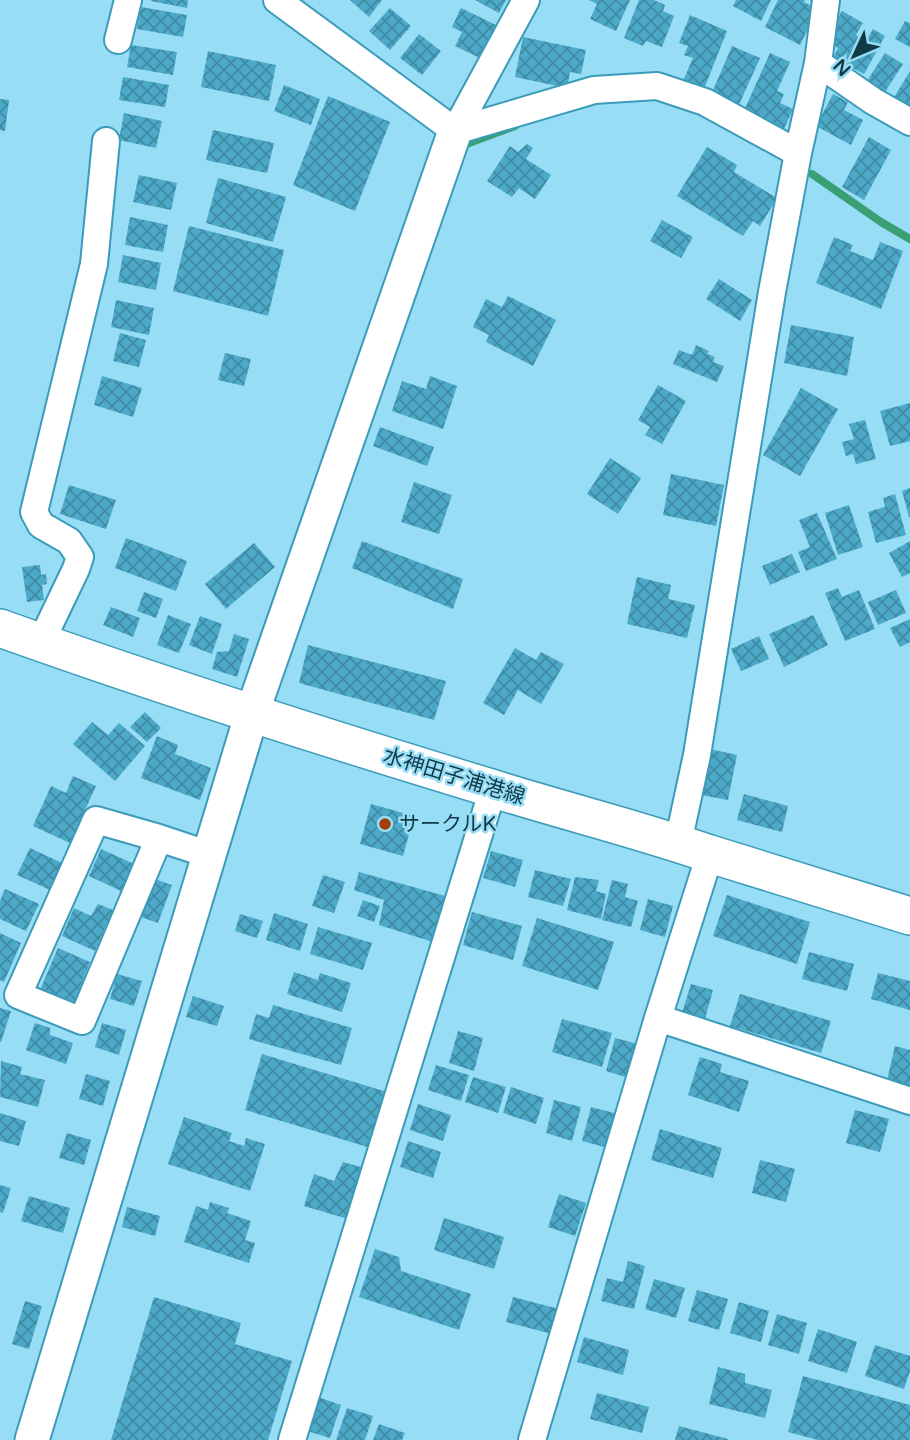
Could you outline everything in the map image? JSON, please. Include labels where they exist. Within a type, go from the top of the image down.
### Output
[{"type":"main road","name":"水神田子浦港線","points":[[0,628],[253,713],[493,789],[910,916]]},
{"type":"street","points":[[118,40],[128,0]]},
{"type":"street","points":[[277,0],[455,131]]},
{"type":"street","points":[[32,1440],[253,713],[455,131],[526,0]]},
{"type":"street","points":[[532,1440],[658,1018],[694,849],[697,755],[772,292],[818,63],[826,0]]},
{"type":"street","points":[[818,63],[873,101],[910,122]]},
{"type":"street","points":[[455,131],[594,90],[657,86],[705,102],[798,153]]},
{"type":"street","points":[[41,642],[80,556],[69,541],[41,525],[34,512],[94,264],[106,141]]},
{"type":"street","points":[[292,1440],[493,789]]},
{"type":"street","points":[[159,838],[82,1021],[18,995],[96,820],[159,838],[210,855]]},
{"type":"street","points":[[658,1018],[910,1101]]},
{"type":"building","points":[[151,0],[188,0],[187,8]]},
{"type":"building","points":[[350,0],[382,0],[369,17]]},
{"type":"building","points":[[475,0],[506,0],[499,13]]},
{"type":"building","points":[[589,0],[630,0],[616,31],[590,19],[597,4]]},
{"type":"building","points":[[639,0],[654,0],[665,5],[663,11],[674,16],[662,47],[646,41],[643,46],[624,38]]},
{"type":"building","points":[[736,0],[771,0],[761,21],[733,6]]},
{"type":"building","points":[[778,0],[805,0],[804,2],[813,7],[809,16],[813,18],[800,45],[765,27]]},
{"type":"building","points":[[141,7],[187,15],[183,37],[137,29]]},
{"type":"building","points":[[390,8],[411,26],[390,50],[369,31]]},
{"type":"building","points":[[461,8],[498,26],[482,59],[455,46],[462,32],[452,27]]},
{"type":"building","points":[[842,11],[863,23],[856,35],[866,41],[873,29],[885,36],[864,74],[833,58],[838,48],[830,43],[830,33]]},
{"type":"building","points":[[690,15],[727,31],[704,89],[683,81],[693,58],[684,55],[688,46],[679,43]]},
{"type":"building","points":[[905,21],[910,23],[910,47],[895,39]]},
{"type":"building","points":[[419,34],[441,51],[422,75],[400,58]]},
{"type":"building","points":[[523,37],[586,50],[581,74],[570,72],[567,88],[515,77]]},
{"type":"building","points":[[131,45],[177,52],[173,75],[127,67]]},
{"type":"building","points":[[732,46],[760,58],[738,107],[711,95]]},
{"type":"building","points":[[208,51],[276,65],[269,101],[201,87]]},
{"type":"building","points":[[770,53],[790,62],[777,91],[784,94],[780,103],[793,109],[782,133],[742,115]]},
{"type":"building","points":[[885,53],[903,64],[885,92],[867,81]]},
{"type":"building","points":[[910,71],[910,109],[893,99]]},
{"type":"building","points":[[123,77],[169,85],[165,107],[119,100]]},
{"type":"building","points":[[284,85],[320,99],[311,125],[274,111]]},
{"type":"building","points":[[833,94],[848,102],[844,110],[863,120],[851,145],[816,126]]},
{"type":"building","points":[[328,96],[390,122],[355,211],[293,185]]},
{"type":"building","points":[[0,99],[9,100],[5,131],[0,130]]},
{"type":"building","points":[[124,113],[162,121],[156,148],[119,140]]},
{"type":"building","points":[[213,130],[274,143],[267,173],[206,160]]},
{"type":"building","points":[[869,137],[891,150],[864,200],[842,187]]},
{"type":"building","points":[[527,144],[533,148],[526,159],[551,175],[535,199],[519,188],[512,197],[487,181],[510,146],[518,152]]},
{"type":"building","points":[[707,147],[737,165],[734,172],[777,198],[760,226],[753,221],[743,236],[677,196]]},
{"type":"building","points":[[139,175],[177,183],[171,210],[133,202]]},
{"type":"building","points":[[218,178],[286,197],[273,242],[206,223]]},
{"type":"building","points":[[130,217],[168,225],[163,252],[125,245]]},
{"type":"building","points":[[662,220],[693,237],[681,258],[650,241]]},
{"type":"building","points":[[189,226],[284,250],[268,316],[173,291]]},
{"type":"building","points":[[834,237],[853,245],[850,251],[873,260],[880,242],[903,251],[881,309],[816,283]]},
{"type":"building","points":[[123,255],[161,263],[156,290],[118,282]]},
{"type":"building","points":[[719,279],[752,300],[740,321],[706,299]]},
{"type":"building","points":[[508,296],[556,320],[533,366],[486,342],[489,335],[473,327],[486,299],[502,307]]},
{"type":"building","points":[[116,300],[154,308],[149,335],[111,327]]},
{"type":"building","points":[[791,325],[854,337],[847,376],[784,363]]},
{"type":"building","points":[[120,333],[146,340],[139,367],[113,361]]},
{"type":"building","points":[[696,345],[715,357],[713,362],[724,366],[717,382],[673,364],[679,350],[692,355]]},
{"type":"building","points":[[225,353],[251,359],[244,386],[218,380]]},
{"type":"building","points":[[102,376],[142,388],[133,417],[94,405]]},
{"type":"building","points":[[430,376],[457,386],[443,429],[392,411],[402,381],[426,389]]},
{"type":"building","points":[[658,385],[686,401],[662,444],[645,435],[650,427],[638,420]]},
{"type":"building","points":[[801,388],[838,409],[800,476],[763,455]]},
{"type":"building","points":[[910,403],[910,441],[890,446],[880,411]]},
{"type":"building","points":[[865,420],[876,459],[856,464],[853,454],[846,456],[842,442],[854,439],[849,424]]},
{"type":"building","points":[[380,427],[434,447],[427,466],[373,446]]},
{"type":"building","points":[[610,458],[641,478],[618,514],[587,494]]},
{"type":"building","points":[[671,474],[724,485],[716,526],[663,515]]},
{"type":"building","points":[[414,482],[452,495],[439,534],[401,522]]},
{"type":"building","points":[[69,485],[116,500],[106,529],[60,514]]},
{"type":"building","points":[[910,488],[910,517],[909,517],[902,491]]},
{"type":"building","points":[[895,494],[906,535],[876,543],[868,512],[885,507],[883,498]]},
{"type":"building","points":[[849,505],[863,547],[838,555],[825,513]]},
{"type":"building","points":[[817,513],[837,559],[806,571],[798,552],[810,547],[799,520]]},
{"type":"building","points":[[126,538],[187,561],[176,591],[115,568]]},
{"type":"building","points":[[362,541],[463,579],[453,609],[352,568]]},
{"type":"building","points":[[910,541],[910,573],[902,577],[889,553]]},
{"type":"building","points":[[254,543],[275,567],[226,609],[205,584]]},
{"type":"building","points":[[792,554],[800,572],[770,585],[762,566]]},
{"type":"building","points":[[40,565],[41,575],[46,574],[47,584],[42,585],[44,600],[27,602],[22,567]]},
{"type":"building","points":[[637,577],[671,585],[668,599],[695,605],[687,638],[627,624]]},
{"type":"building","points":[[838,588],[842,597],[859,590],[875,629],[845,641],[825,593]]},
{"type":"building","points":[[896,590],[906,613],[878,625],[868,602]]},
{"type":"building","points":[[144,592],[163,599],[156,618],[137,611]]},
{"type":"building","points":[[111,607],[140,618],[133,637],[103,625]]},
{"type":"building","points":[[168,615],[191,624],[179,653],[157,645]]},
{"type":"building","points":[[813,615],[828,645],[784,667],[769,634]]},
{"type":"building","points":[[200,616],[222,624],[212,654],[189,645]]},
{"type":"building","points":[[910,619],[910,642],[900,647],[890,628]]},
{"type":"building","points":[[234,634],[249,639],[237,677],[212,669],[217,652],[229,651]]},
{"type":"building","points":[[759,636],[769,659],[741,671],[731,649]]},
{"type":"building","points":[[308,645],[446,681],[434,720],[299,683]]},
{"type":"building","points":[[515,648],[536,660],[541,652],[564,664],[541,704],[518,690],[504,715],[483,703]]},
{"type":"building","points":[[145,712],[161,728],[147,742],[130,727]]},
{"type":"building","points":[[92,722],[108,735],[119,723],[145,746],[115,781],[73,744]]},
{"type":"building","points":[[157,736],[178,745],[175,754],[211,768],[200,800],[141,778]]},
{"type":"building","points":[[710,749],[737,755],[728,800],[701,795]]},
{"type":"building","points":[[73,776],[96,786],[70,843],[33,826],[51,786],[66,793]]},
{"type":"building","points":[[744,794],[788,806],[782,832],[737,820]]},
{"type":"building","points":[[371,804],[414,816],[403,856],[360,844]]},
{"type":"building","points":[[30,848],[62,863],[50,890],[17,875]]},
{"type":"building","points":[[101,849],[134,864],[121,891],[89,876]]},
{"type":"building","points":[[491,851],[523,860],[515,887],[483,878]]},
{"type":"building","points":[[535,870],[571,879],[563,906],[528,897]]},
{"type":"building","points":[[359,872],[449,897],[436,943],[379,925],[384,900],[354,890]]},
{"type":"building","points":[[323,875],[345,882],[334,913],[312,906]]},
{"type":"building","points":[[575,877],[599,880],[596,891],[606,894],[601,919],[567,910]]},
{"type":"building","points":[[155,879],[172,885],[158,923],[141,917]]},
{"type":"building","points":[[612,880],[628,884],[625,897],[638,901],[631,927],[602,920]]},
{"type":"building","points":[[5,889],[39,904],[26,931],[0,919],[0,901]]},
{"type":"building","points":[[727,895],[810,922],[797,964],[713,936]]},
{"type":"building","points":[[648,899],[673,906],[665,937],[640,930]]},
{"type":"building","points":[[363,900],[380,906],[374,922],[357,916]]},
{"type":"building","points":[[98,904],[113,910],[95,951],[62,936],[74,908],[91,916]]},
{"type":"building","points":[[472,912],[522,926],[513,960],[463,945]]},
{"type":"building","points":[[274,913],[308,924],[300,951],[266,940]]},
{"type":"building","points":[[240,914],[263,921],[257,938],[235,931]]},
{"type":"building","points":[[537,918],[614,942],[598,990],[522,966]]},
{"type":"building","points":[[318,927],[372,943],[363,970],[310,954]]},
{"type":"building","points":[[0,933],[21,943],[4,982],[0,980]]},
{"type":"building","points":[[58,948],[90,962],[73,1005],[40,990]]},
{"type":"building","points":[[809,952],[854,964],[847,991],[802,979]]},
{"type":"building","points":[[294,972],[318,980],[320,973],[351,983],[342,1012],[287,994]]},
{"type":"building","points":[[878,973],[910,981],[910,1010],[871,999]]},
{"type":"building","points":[[117,974],[142,981],[134,1006],[110,999]]},
{"type":"building","points":[[691,984],[713,990],[705,1019],[682,1013]]},
{"type":"building","points":[[740,994],[831,1021],[821,1053],[730,1026]]},
{"type":"building","points":[[193,996],[224,1006],[217,1026],[186,1017]]},
{"type":"building","points":[[273,1005],[352,1028],[341,1065],[249,1039],[256,1014],[269,1018]]},
{"type":"building","points":[[0,1008],[11,1011],[1,1042],[0,1042]]},
{"type":"building","points":[[562,1019],[612,1033],[602,1067],[552,1052]]},
{"type":"building","points":[[35,1023],[50,1028],[50,1035],[73,1043],[66,1064],[26,1050]]},
{"type":"building","points":[[102,1023],[126,1030],[119,1055],[95,1047]]},
{"type":"building","points":[[458,1031],[483,1038],[474,1071],[449,1063]]},
{"type":"building","points":[[615,1038],[642,1045],[632,1079],[606,1071]]},
{"type":"building","points":[[895,1046],[910,1050],[910,1086],[887,1080]]},
{"type":"building","points":[[262,1054],[387,1092],[371,1148],[245,1110]]},
{"type":"building","points":[[700,1057],[722,1064],[720,1072],[749,1081],[739,1112],[688,1095]]},
{"type":"building","points":[[1,1061],[22,1067],[20,1074],[45,1080],[38,1107],[0,1097]]},
{"type":"building","points":[[436,1065],[469,1075],[461,1101],[428,1090]]},
{"type":"building","points":[[86,1074],[110,1081],[103,1106],[79,1099]]},
{"type":"building","points":[[473,1077],[506,1087],[498,1113],[465,1102]]},
{"type":"building","points":[[511,1087],[544,1098],[536,1124],[503,1113]]},
{"type":"building","points":[[554,1100],[581,1107],[572,1141],[546,1133]]},
{"type":"building","points":[[418,1104],[451,1115],[443,1141],[410,1130]]},
{"type":"building","points":[[591,1107],[618,1114],[608,1148],[582,1141]]},
{"type":"building","points":[[855,1110],[889,1119],[880,1152],[846,1143]]},
{"type":"building","points":[[0,1113],[26,1121],[19,1146],[0,1141]]},
{"type":"building","points":[[184,1117],[232,1133],[229,1141],[244,1146],[246,1138],[265,1144],[250,1191],[168,1164]]},
{"type":"building","points":[[660,1129],[722,1148],[713,1178],[651,1160]]},
{"type":"building","points":[[67,1133],[91,1140],[84,1165],[59,1158]]},
{"type":"building","points":[[408,1141],[441,1152],[433,1178],[400,1167]]},
{"type":"building","points":[[760,1160],[795,1169],[786,1202],[752,1193]]},
{"type":"building","points":[[343,1162],[364,1168],[348,1219],[304,1206],[314,1174],[334,1181]]},
{"type":"building","points":[[0,1185],[11,1188],[3,1213],[0,1212]]},
{"type":"building","points":[[559,1194],[586,1203],[575,1236],[548,1227]]},
{"type":"building","points":[[29,1196],[70,1208],[63,1233],[21,1221]]},
{"type":"building","points":[[210,1202],[229,1208],[227,1213],[251,1221],[245,1240],[255,1243],[249,1263],[184,1242],[196,1206],[208,1210]]},
{"type":"building","points":[[127,1207],[160,1216],[155,1236],[122,1227]]},
{"type":"building","points":[[444,1218],[504,1237],[494,1269],[434,1250]]},
{"type":"building","points":[[375,1249],[399,1257],[401,1271],[471,1294],[459,1330],[359,1297]]},
{"type":"building","points":[[628,1261],[645,1266],[634,1309],[601,1301],[607,1278],[623,1282]]},
{"type":"building","points":[[654,1279],[685,1288],[676,1318],[645,1309]]},
{"type":"building","points":[[697,1290],[728,1299],[719,1330],[688,1321]]},
{"type":"building","points":[[154,1297],[241,1323],[235,1344],[292,1361],[268,1440],[111,1440]]},
{"type":"building","points":[[513,1297],[559,1309],[552,1334],[506,1322]]},
{"type":"building","points":[[25,1301],[42,1306],[29,1349],[12,1344]]},
{"type":"building","points":[[739,1302],[769,1311],[761,1342],[730,1333]]},
{"type":"building","points":[[777,1314],[807,1323],[799,1354],[768,1345]]},
{"type":"building","points":[[818,1329],[857,1342],[847,1373],[808,1361]]},
{"type":"building","points":[[584,1337],[629,1350],[623,1375],[577,1362]]},
{"type":"building","points":[[875,1345],[910,1356],[910,1371],[904,1389],[865,1376]]},
{"type":"building","points":[[718,1367],[745,1374],[745,1383],[772,1390],[765,1418],[709,1404]]},
{"type":"building","points":[[803,1376],[910,1405],[910,1440],[818,1440],[788,1432]]},
{"type":"building","points":[[597,1393],[649,1407],[642,1433],[590,1419]]},
{"type":"building","points":[[315,1396],[341,1405],[330,1438],[304,1430]]},
{"type":"building","points":[[347,1408],[373,1416],[365,1440],[336,1440]]},
{"type":"building","points":[[379,1424],[405,1433],[402,1440],[373,1440]]},
{"type":"building","points":[[679,1426],[728,1439],[728,1440],[675,1440]]},
{"type":"waterway","points":[[469,143],[515,126]]},
{"type":"waterway","points":[[812,174],[910,239]]},
{"type":"place","name":"サークルK","points":[[385,824]]}]
